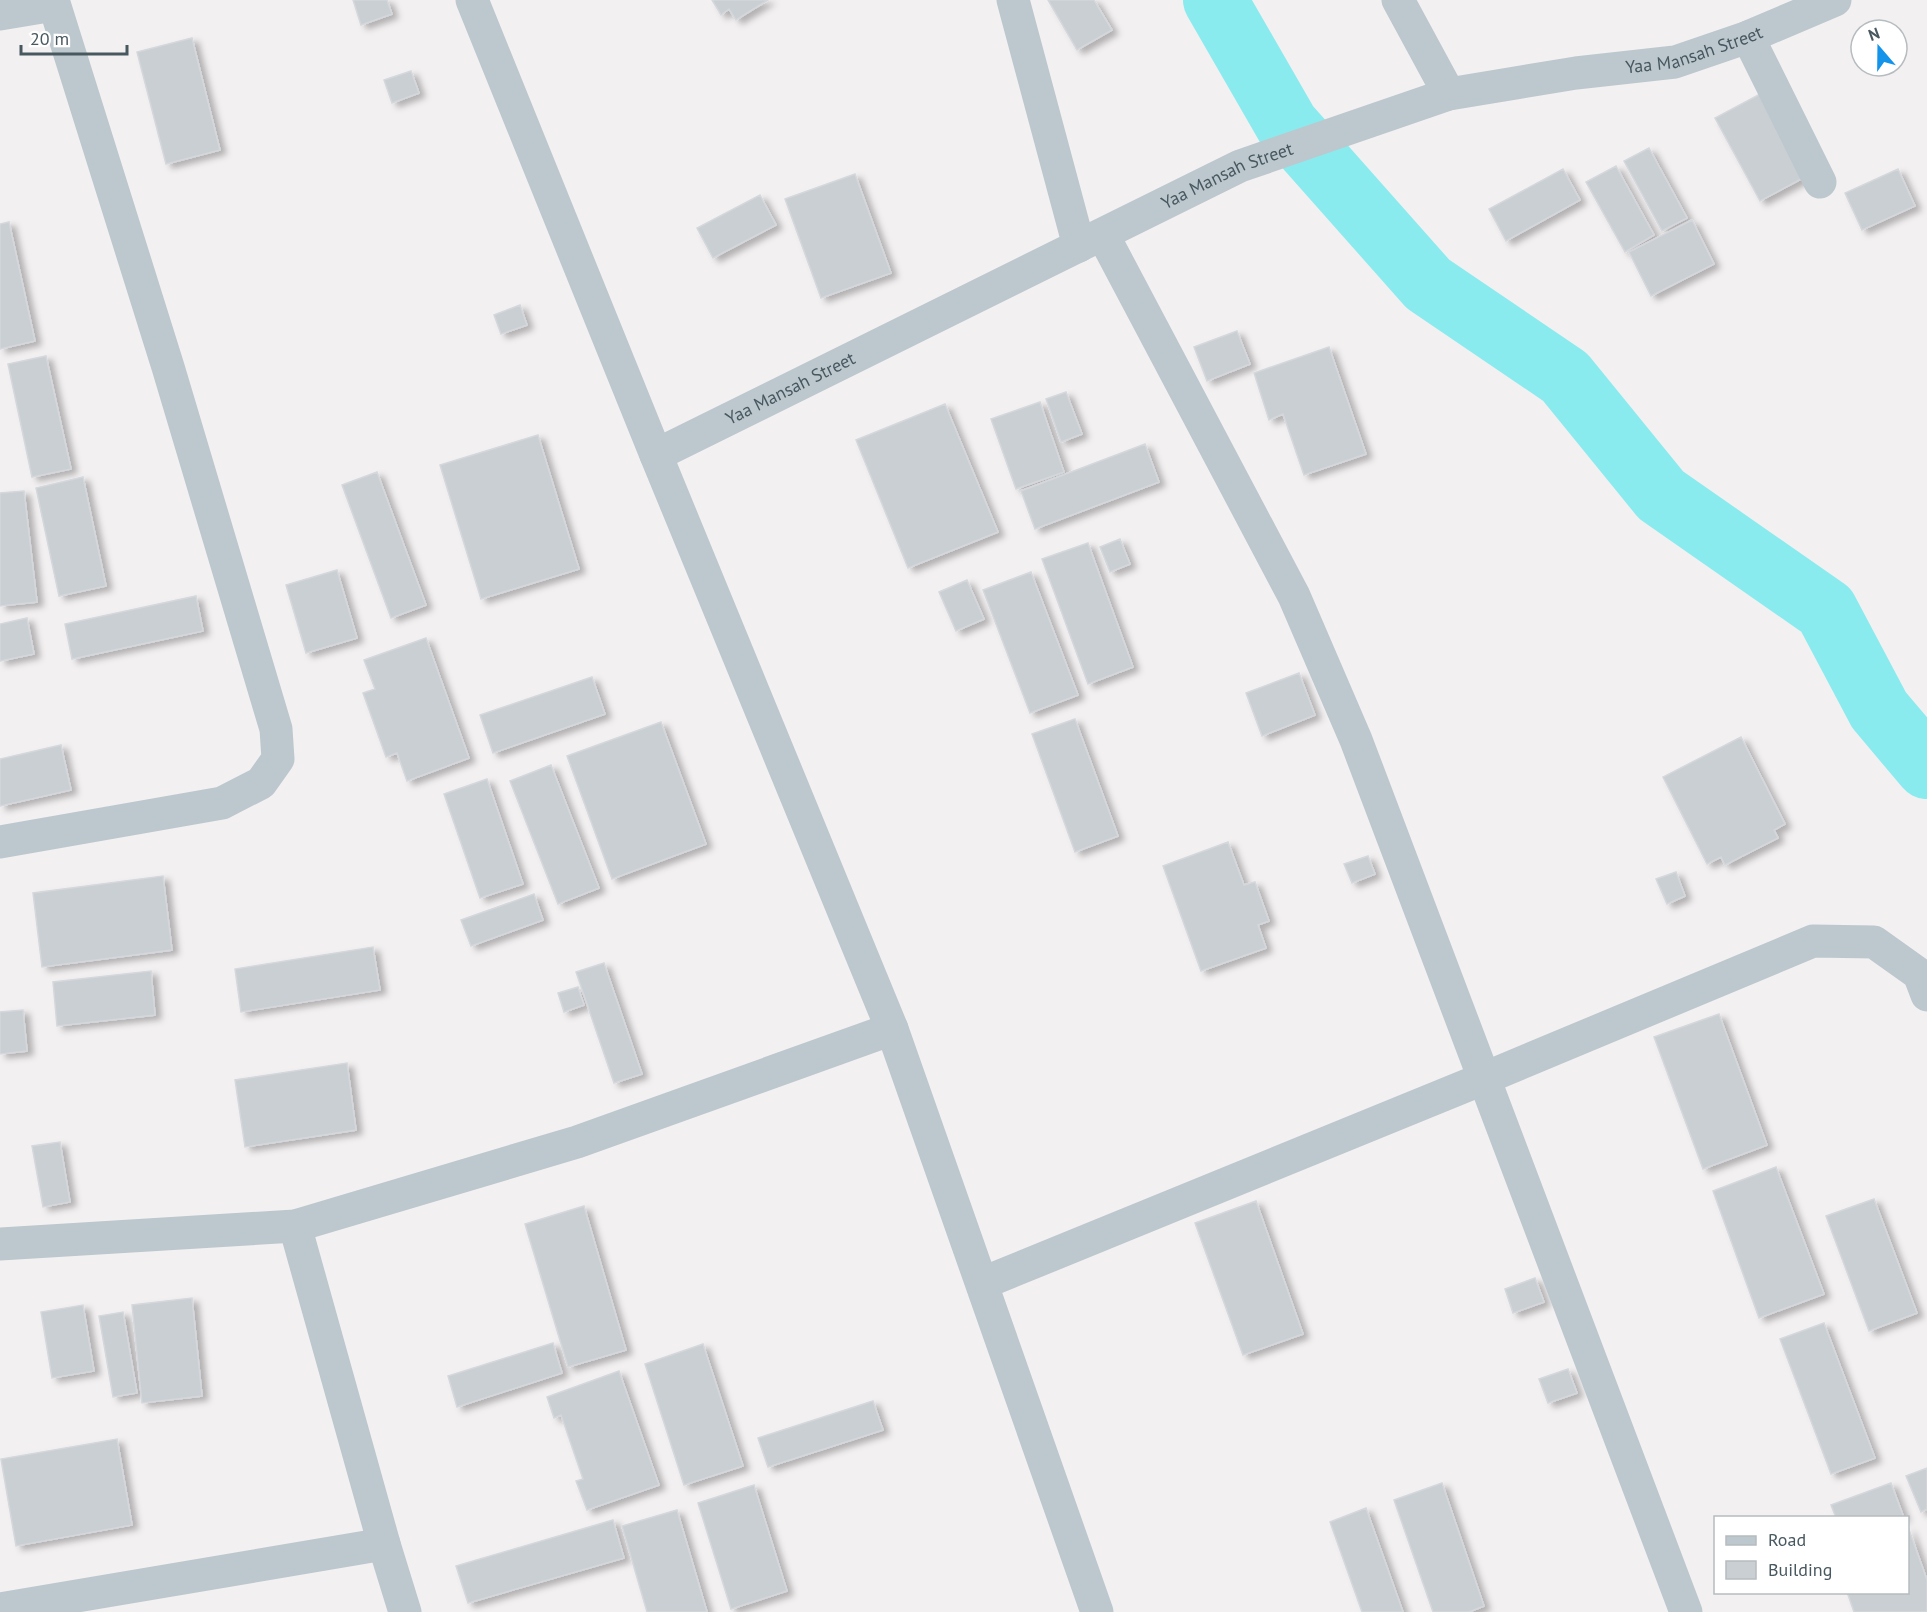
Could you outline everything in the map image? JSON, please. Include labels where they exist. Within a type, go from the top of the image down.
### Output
[{"type":"street","points":[[471,0],[892,1029],[1097,1612]]},
{"type":"street","points":[[1013,0],[1091,241],[1294,596],[1356,740],[1686,1612]]},
{"type":"street","points":[[1398,0],[1449,94]]},
{"type":"street","name":"Yaa Mansah Street","points":[[656,455],[1240,166],[1449,94],[1576,73],[1675,62],[1748,37],[1835,0]]},
{"type":"street","points":[[0,14],[53,3],[168,367],[276,729],[278,759],[261,783],[222,803],[0,842]]},
{"type":"street","points":[[1748,37],[1820,182]]},
{"type":"street","points":[[983,1283],[1813,941],[1874,942],[1919,974],[1927,995]]},
{"type":"street","points":[[0,1244],[295,1226],[576,1142],[892,1029]]},
{"type":"street","points":[[295,1226],[405,1612]]},
{"type":"street","points":[[0,1608],[384,1544]]},
{"type":"building","points":[[353,0],[387,0],[392,14],[361,25]]},
{"type":"building","points":[[712,0],[768,0],[736,20],[729,9],[721,15]]},
{"type":"building","points":[[1048,0],[1094,0],[1112,30],[1077,50]]},
{"type":"building","points":[[192,38],[220,150],[166,164],[137,52]]},
{"type":"building","points":[[411,71],[419,93],[392,103],[384,80]]},
{"type":"building","points":[[1762,93],[1807,176],[1760,201],[1715,118]]},
{"type":"building","points":[[1649,148],[1687,218],[1662,231],[1624,161]]},
{"type":"building","points":[[1616,166],[1654,235],[1625,252],[1586,182]]},
{"type":"building","points":[[1563,169],[1580,200],[1506,241],[1489,209]]},
{"type":"building","points":[[1898,169],[1915,206],[1862,230],[1845,193]]},
{"type":"building","points":[[855,174],[891,273],[821,298],[785,199]]},
{"type":"building","points":[[760,195],[776,225],[713,258],[697,228]]},
{"type":"building","points":[[1692,220],[1714,264],[1651,296],[1629,252]]},
{"type":"building","points":[[9,222],[35,341],[0,349],[0,224]]},
{"type":"building","points":[[520,305],[527,325],[501,334],[494,315]]},
{"type":"building","points":[[1237,331],[1250,364],[1207,381],[1194,347]]},
{"type":"building","points":[[1329,347],[1366,454],[1304,475],[1283,414],[1269,420],[1254,373]]},
{"type":"building","points":[[46,356],[71,469],[32,477],[8,364]]},
{"type":"building","points":[[1066,392],[1082,434],[1061,442],[1046,399]]},
{"type":"building","points":[[1040,402],[1064,472],[1016,489],[991,419]]},
{"type":"building","points":[[945,404],[998,532],[908,568],[856,440]]},
{"type":"building","points":[[538,435],[579,569],[481,599],[440,465]]},
{"type":"building","points":[[1145,444],[1159,482],[1035,529],[1021,491]]},
{"type":"building","points":[[377,472],[426,605],[391,618],[342,485]]},
{"type":"building","points":[[83,477],[106,586],[59,596],[36,488]]},
{"type":"building","points":[[24,491],[37,602],[0,606],[0,493]]},
{"type":"building","points":[[1120,539],[1130,564],[1110,572],[1100,547]]},
{"type":"building","points":[[1088,543],[1133,667],[1088,684],[1042,559]]},
{"type":"building","points":[[337,570],[357,638],[306,653],[286,585]]},
{"type":"building","points":[[1031,572],[1078,695],[1030,713],[983,590]]},
{"type":"building","points":[[967,580],[984,619],[956,631],[939,592]]},
{"type":"building","points":[[196,596],[203,631],[72,659],[65,624]]},
{"type":"building","points":[[27,618],[34,654],[0,661],[0,624]]},
{"type":"building","points":[[426,638],[469,758],[407,781],[397,753],[386,757],[363,693],[375,689],[364,660]]},
{"type":"building","points":[[1299,673],[1315,715],[1262,736],[1246,693]]},
{"type":"building","points":[[592,677],[605,714],[493,753],[480,715]]},
{"type":"building","points":[[1075,719],[1118,836],[1075,852],[1032,734]]},
{"type":"building","points":[[661,722],[706,844],[612,879],[567,756]]},
{"type":"building","points":[[1741,737],[1785,824],[1774,830],[1778,838],[1725,865],[1721,857],[1707,864],[1663,777]]},
{"type":"building","points":[[61,745],[71,790],[0,806],[0,759]]},
{"type":"building","points":[[551,765],[599,888],[558,904],[510,781]]},
{"type":"building","points":[[487,779],[523,884],[480,898],[444,794]]},
{"type":"building","points":[[1228,842],[1244,885],[1255,882],[1269,921],[1258,925],[1266,948],[1201,971],[1163,866]]},
{"type":"building","points":[[1368,856],[1375,874],[1352,883],[1344,864]]},
{"type":"building","points":[[1676,872],[1685,896],[1667,904],[1656,879]]},
{"type":"building","points":[[163,876],[172,950],[42,967],[33,893]]},
{"type":"building","points":[[534,894],[543,920],[471,946],[461,920]]},
{"type":"building","points":[[373,947],[380,990],[241,1012],[235,969]]},
{"type":"building","points":[[604,963],[642,1074],[614,1083],[576,972]]},
{"type":"building","points":[[151,971],[155,1015],[57,1026],[53,982]]},
{"type":"building","points":[[578,987],[584,1005],[564,1012],[558,993]]},
{"type":"building","points":[[23,1010],[27,1051],[0,1054],[0,1012]]},
{"type":"building","points":[[1719,1014],[1767,1145],[1703,1169],[1654,1037]]},
{"type":"building","points":[[347,1063],[356,1130],[245,1147],[235,1080]]},
{"type":"building","points":[[60,1142],[70,1202],[43,1207],[32,1146]]},
{"type":"building","points":[[1776,1167],[1824,1294],[1759,1318],[1713,1191]]},
{"type":"building","points":[[1874,1199],[1917,1313],[1869,1331],[1826,1216]]},
{"type":"building","points":[[1256,1201],[1303,1334],[1243,1355],[1195,1223]]},
{"type":"building","points":[[584,1206],[626,1350],[568,1367],[525,1224]]},
{"type":"building","points":[[1535,1278],[1544,1302],[1513,1313],[1505,1289]]},
{"type":"building","points":[[192,1298],[202,1396],[142,1403],[132,1305]]},
{"type":"building","points":[[83,1305],[94,1371],[52,1378],[41,1312]]},
{"type":"building","points":[[123,1312],[137,1393],[113,1397],[99,1316]]},
{"type":"building","points":[[1824,1323],[1875,1458],[1831,1474],[1780,1339]]},
{"type":"building","points":[[553,1343],[562,1373],[457,1407],[448,1376]]},
{"type":"building","points":[[703,1344],[743,1466],[684,1485],[645,1364]]},
{"type":"building","points":[[1568,1369],[1577,1393],[1548,1403],[1539,1379]]},
{"type":"building","points":[[619,1371],[659,1485],[587,1510],[576,1481],[583,1479],[561,1415],[554,1418],[547,1397]]},
{"type":"building","points":[[873,1401],[883,1430],[768,1467],[758,1438]]},
{"type":"building","points":[[117,1439],[132,1525],[16,1546],[1,1459]]},
{"type":"building","points":[[1927,1468],[1927,1509],[1921,1512],[1906,1476]]},
{"type":"building","points":[[1442,1483],[1484,1606],[1469,1612],[1433,1612],[1394,1500]]},
{"type":"building","points":[[1891,1483],[1903,1516],[1835,1516],[1831,1505]]},
{"type":"building","points":[[754,1485],[787,1591],[731,1609],[698,1503]]},
{"type":"building","points":[[1366,1508],[1403,1612],[1362,1612],[1330,1522]]},
{"type":"building","points":[[677,1510],[707,1612],[647,1612],[622,1526]]},
{"type":"building","points":[[613,1520],[624,1558],[468,1603],[456,1566]]},
{"type":"building","points":[[1909,1530],[1927,1580],[1927,1612],[1854,1612],[1848,1594],[1909,1594]]},
{"type":"waterway","points":[[1215,0],[1287,125],[1428,284],[1565,377],[1661,495],[1826,610],[1879,710],[1927,767]]}]
